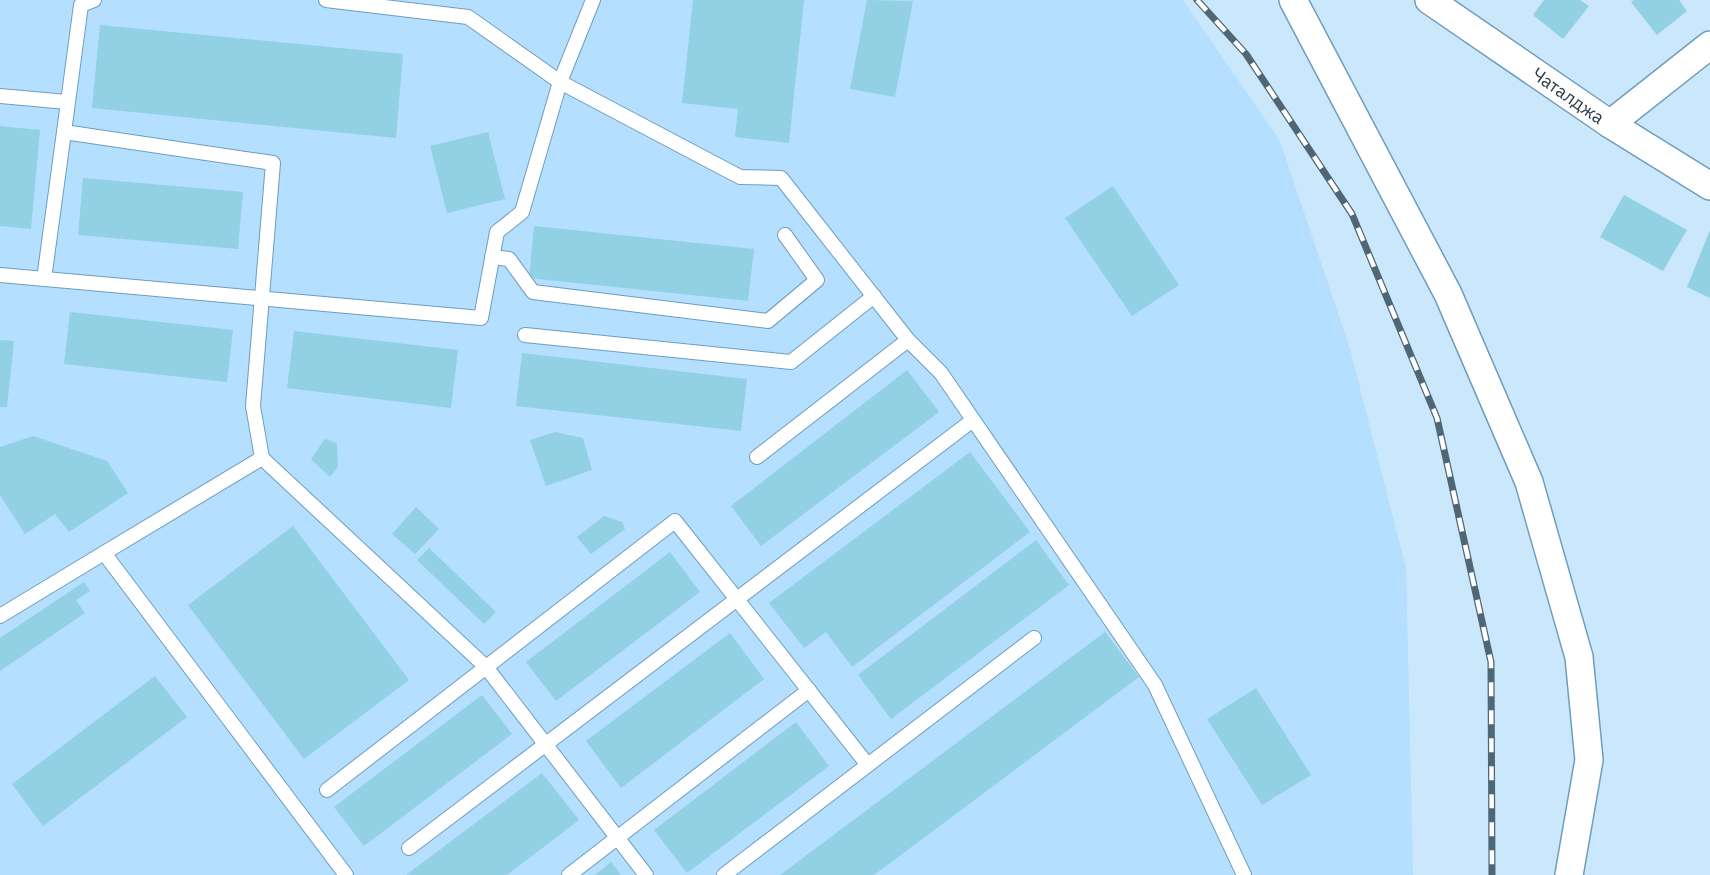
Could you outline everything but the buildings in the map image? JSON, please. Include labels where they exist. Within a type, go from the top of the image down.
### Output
[{"type":"street","points":[[1293,0],[1448,294],[1529,482],[1580,669],[1589,760],[1569,875]]},
{"type":"street","name":"Чаталджа","points":[[1429,0],[1610,124],[1710,186]]},
{"type":"street","points":[[1610,124],[1710,45]]},
{"type":"lane","points":[[326,0],[468,17],[560,82],[740,177],[781,178],[908,340],[941,374],[1155,685],[1240,874]]},
{"type":"lane","points":[[0,274],[481,318],[497,232],[522,212],[560,82],[593,0]]},
{"type":"lane","points":[[44,279],[84,2]]},
{"type":"lane","points":[[0,96],[68,102]]},
{"type":"lane","points":[[64,132],[273,163],[253,406],[262,458],[486,667],[646,875]]},
{"type":"lane","points":[[492,257],[509,259],[533,292],[768,321],[817,280],[785,235]]},
{"type":"lane","points":[[525,335],[791,362],[874,296]]},
{"type":"lane","points":[[757,457],[908,340]]},
{"type":"lane","points":[[409,848],[973,420]]},
{"type":"lane","points":[[0,616],[262,458]]},
{"type":"lane","points":[[327,790],[675,521],[867,764]]},
{"type":"lane","points":[[104,553],[346,875]]},
{"type":"lane","points":[[724,875],[1034,638]]},
{"type":"lane","points":[[568,875],[809,690]]},
{"type":"shaded area","points":[[0,0],[1183,0],[1280,141],[1350,349],[1406,568],[1413,875],[0,875]]},
{"type":"railway","points":[[1197,0],[1246,54],[1352,214],[1437,418],[1491,662],[1492,875]]}]
